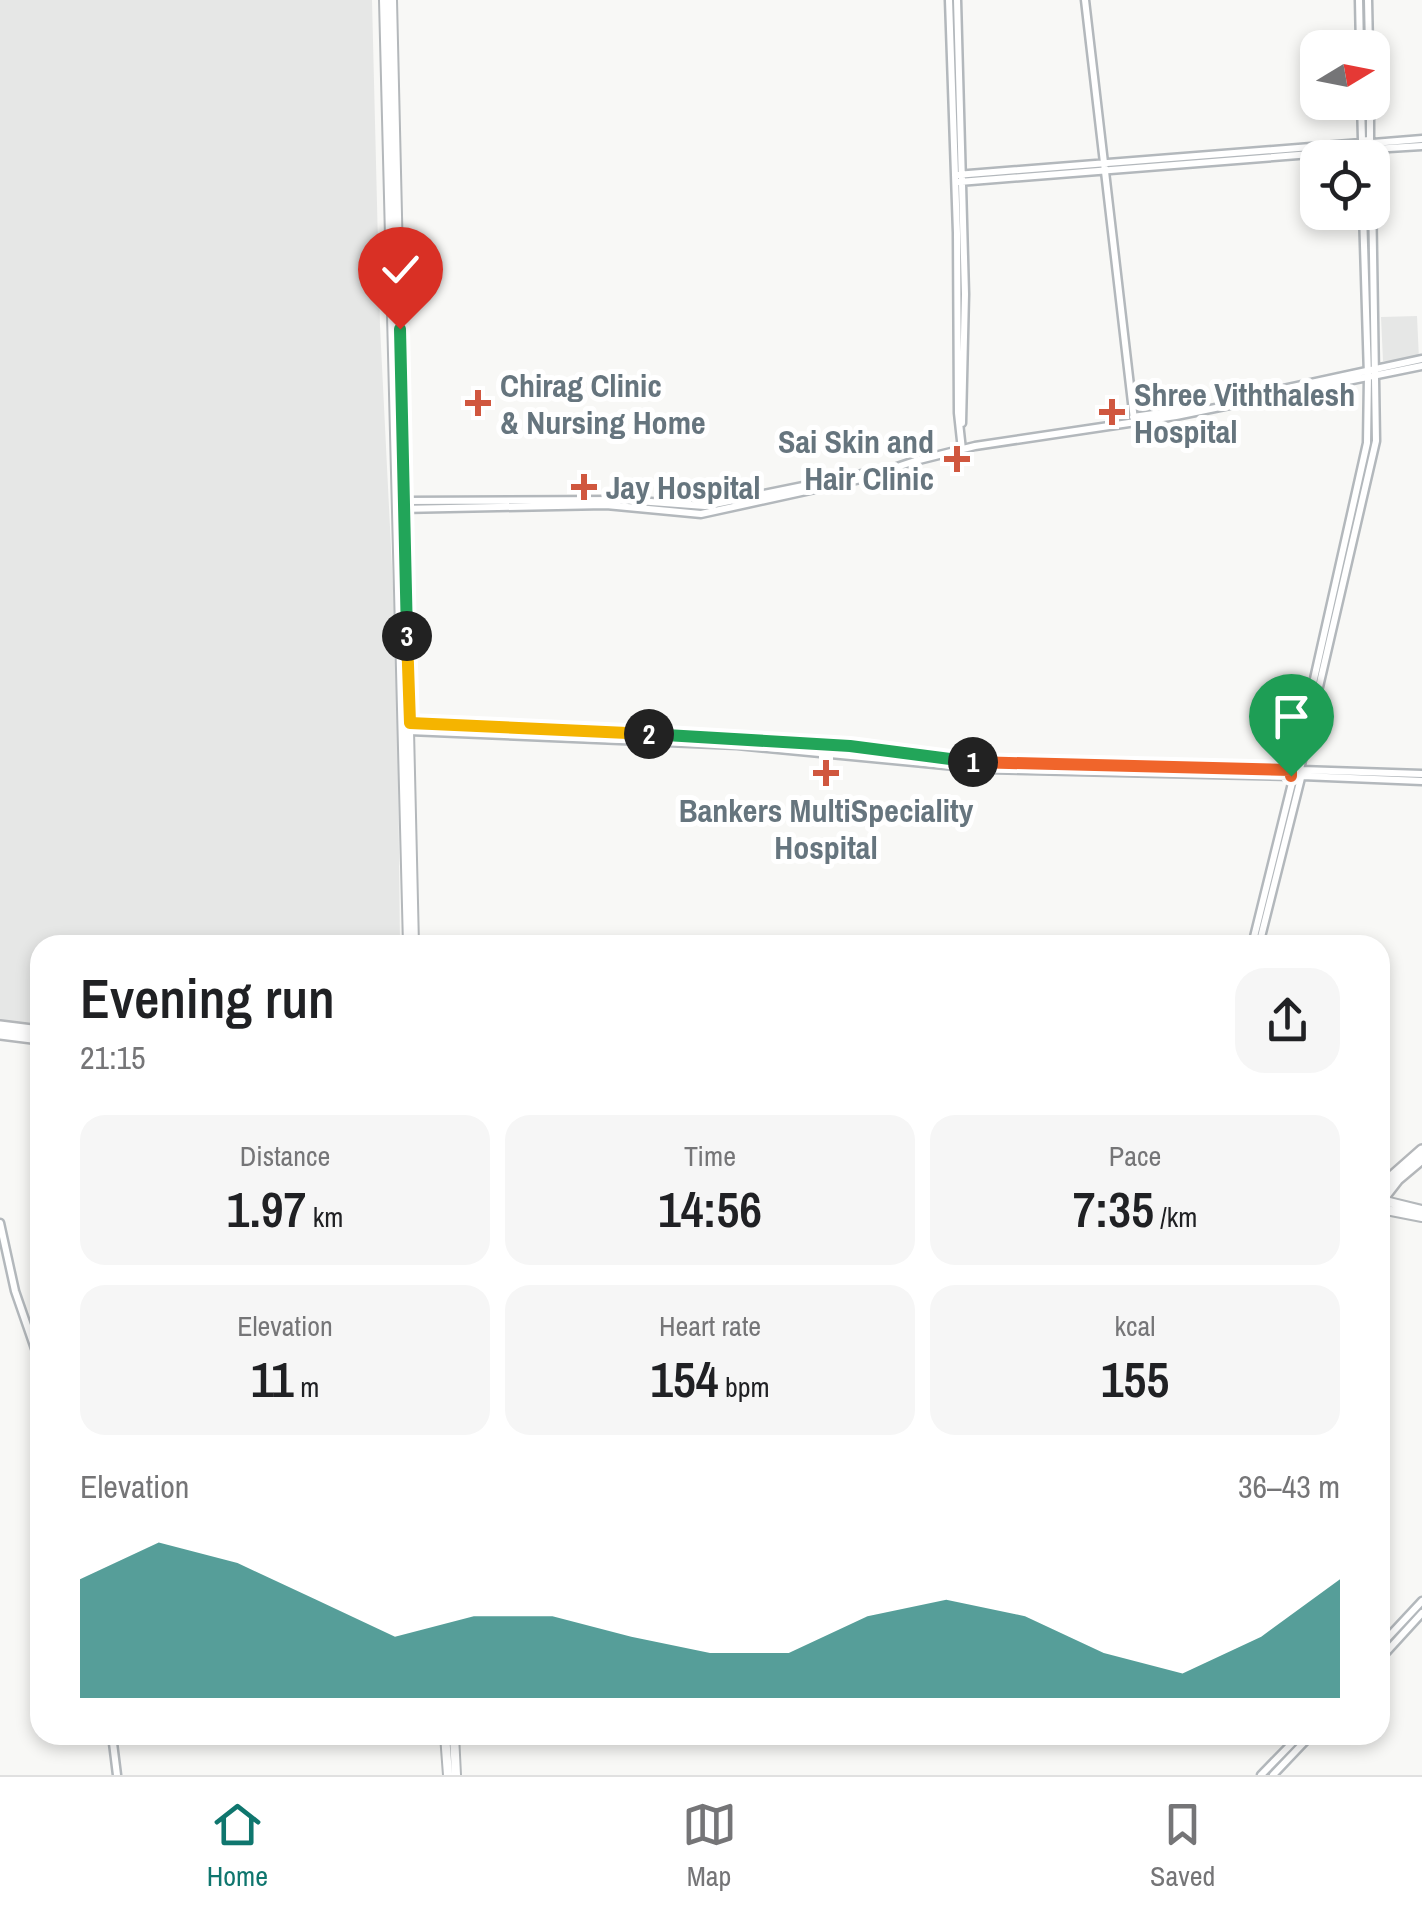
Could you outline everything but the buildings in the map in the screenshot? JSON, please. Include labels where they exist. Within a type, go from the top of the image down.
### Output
[{"type":"highway","points":[[0,1026],[30,1030]]},
{"type":"highway","points":[[0,1034],[30,1038]]},
{"type":"highway","points":[[1390,1189],[1422,1150]]},
{"type":"highway","points":[[1390,1188],[1422,1160]]},
{"type":"main road","points":[[384,0],[401,505]]},
{"type":"main road","points":[[392,0],[411,935]]},
{"type":"main road","points":[[1390,1202],[1422,1214]]},
{"type":"main road","points":[[446,1745],[448,1775]]},
{"type":"main road","points":[[454,1745],[456,1775]]},
{"type":"street","points":[[949,0],[965,294],[962,447]]},
{"type":"street","points":[[957,0],[958,178]]},
{"type":"street","points":[[1085,0],[1134,419]]},
{"type":"street","points":[[1359,0],[1360,30]]},
{"type":"street","points":[[1368,0],[1369,30]]},
{"type":"street","points":[[1390,145],[1422,142]]},
{"type":"street","points":[[958,178],[1300,153]]},
{"type":"street","points":[[1364,230],[1372,371]]},
{"type":"street","points":[[1258,935],[1367,443],[1372,371],[1372,230]]},
{"type":"street","points":[[401,505],[624,500],[704,506],[851,477],[962,447],[1204,411],[1422,362]]},
{"type":"street","points":[[406,727],[823,744],[989,763],[1422,778]]},
{"type":"street","points":[[0,1223],[30,1334]]},
{"type":"street","points":[[1390,1635],[1422,1601]]},
{"type":"street","points":[[1390,1648],[1422,1613]]},
{"type":"street","points":[[113,1745],[116,1775]]},
{"type":"street","points":[[1261,1775],[1290,1745]]},
{"type":"street","points":[[1272,1775],[1301,1745]]},
{"type":"shaded area","points":[[0,0],[372,0],[380,326],[397,668],[400,935],[30,935],[30,1024],[0,1020]]},
{"type":"shaded area","points":[[1417,316],[1419,359],[1383,361],[1381,317]]},
{"type":"place","name":"Chirag Clinic & Nursing Home","points":[[478,403]]},
{"type":"place","name":"Shree Viththalesh Hospital","points":[[1112,412]]},
{"type":"place","name":"Sai Skin and Hair Clinic","points":[[957,459]]},
{"type":"place","name":"Jay Hospital","points":[[584,487]]},
{"type":"place","name":"Bankers MultiSpeciality Hospital","points":[[826,773]]},
{"type":"route","points":[[400,329],[410,723],[823,744],[989,763],[1291,770],[1291,776]]}]
